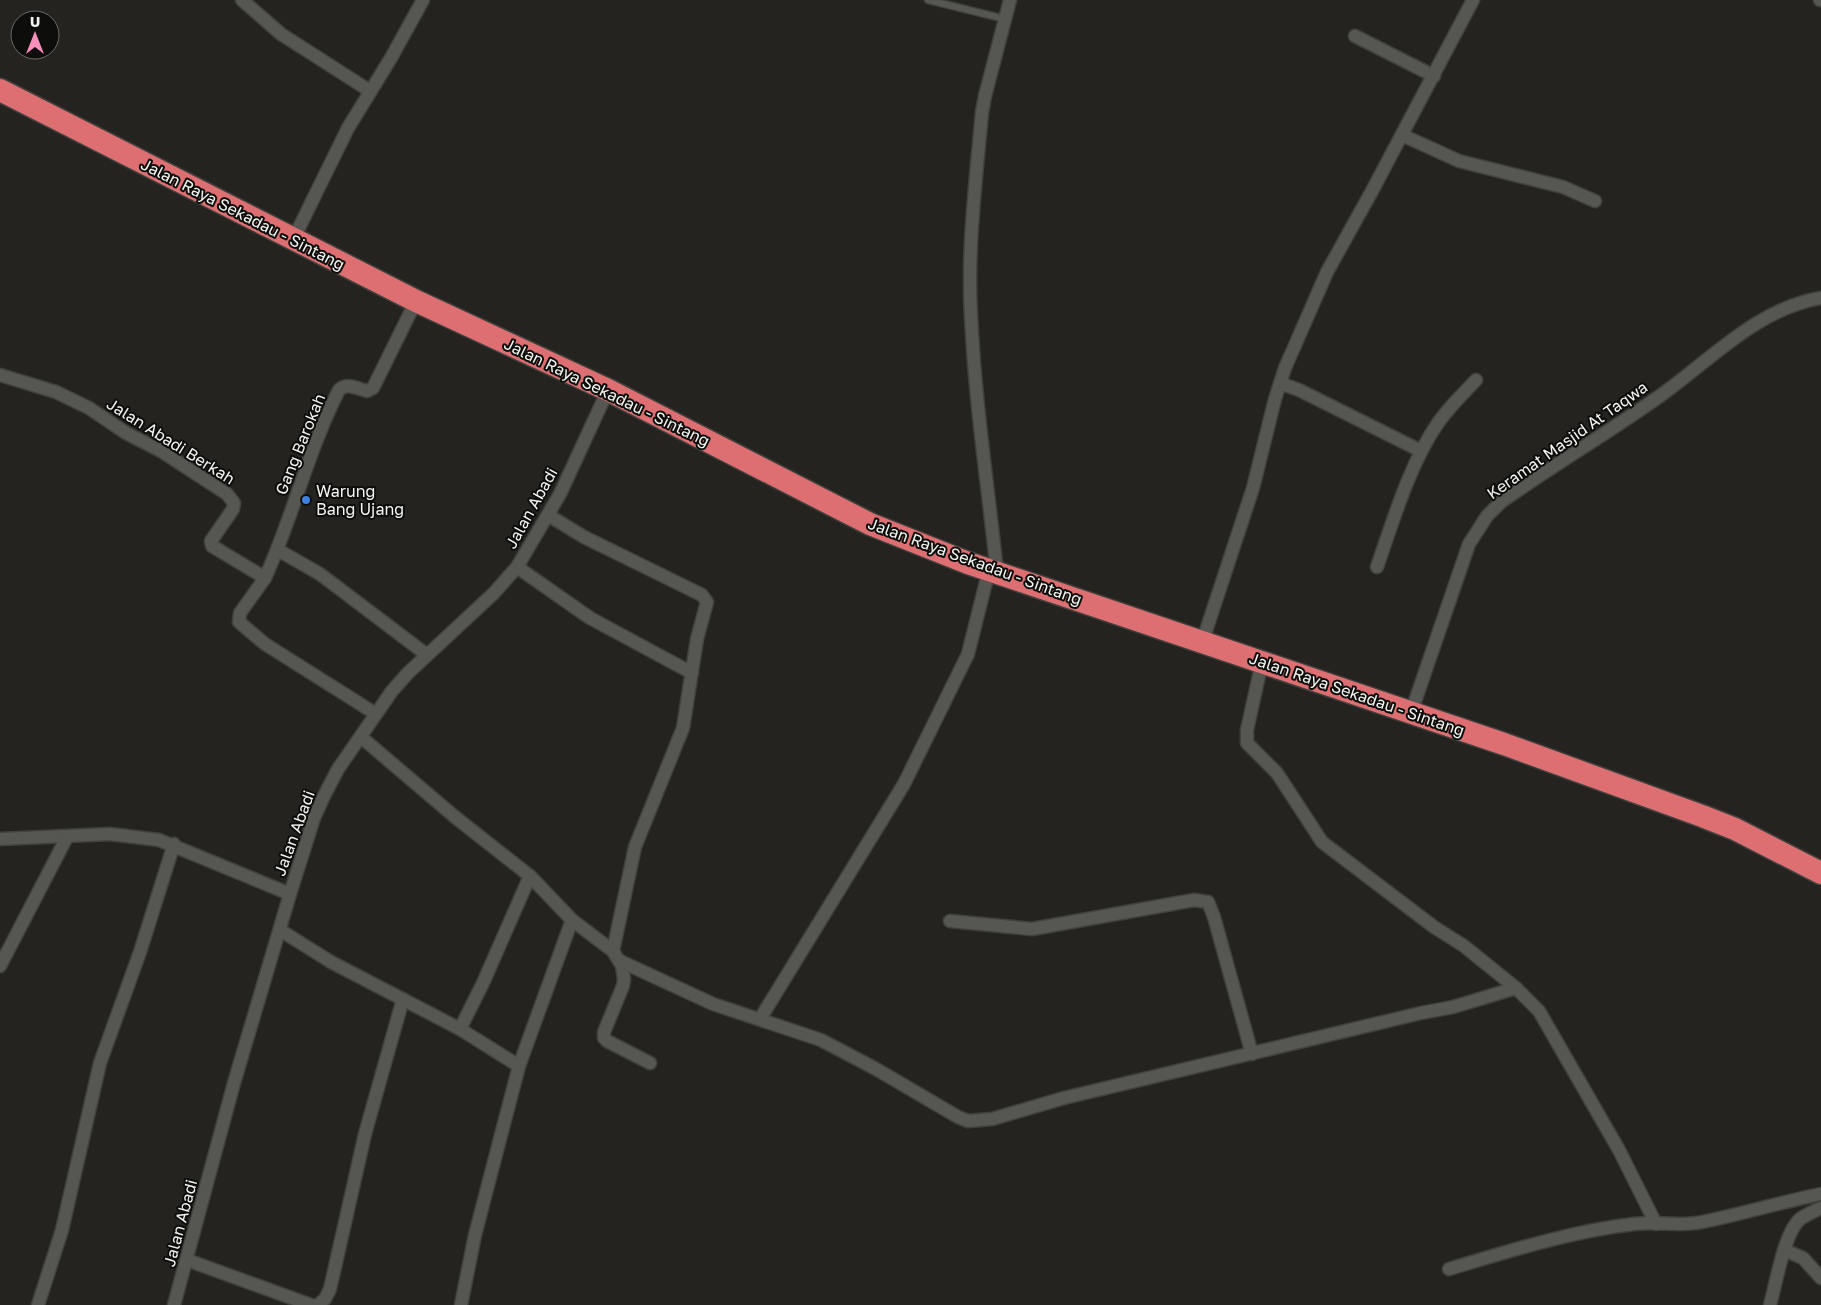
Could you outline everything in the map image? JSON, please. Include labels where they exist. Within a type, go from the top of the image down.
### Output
[{"type":"highway","name":"Jalan Raya Sekadau - Sintang","points":[[0,90],[293,240],[416,301],[608,390],[870,524],[993,571],[1504,744],[1711,819],[1735,829],[1821,873]]},
{"type":"street","points":[[242,0],[281,34],[370,91]]},
{"type":"street","points":[[293,240],[336,151],[399,45],[423,0]]},
{"type":"street","points":[[760,1019],[904,784],[968,654],[993,571],[970,315],[971,272],[982,112],[1010,0]]},
{"type":"street","points":[[1202,643],[1255,481],[1280,383],[1327,272],[1434,76],[1473,0]]},
{"type":"street","points":[[1355,36],[1434,76]]},
{"type":"street","points":[[1402,135],[1459,161],[1563,187],[1595,201]]},
{"type":"street","name":"Keramat Masjid At Taqwa","points":[[1411,713],[1469,544],[1488,516],[1501,502],[1658,398],[1741,332],[1788,308],[1821,298]]},
{"type":"street","name":"Gang Barokah","points":[[265,578],[278,550],[301,480],[339,390],[347,385],[367,391],[373,388],[416,301]]},
{"type":"street","name":"Jalan Abadi Berkah","points":[[0,375],[56,392],[88,408],[126,433],[161,451],[227,494],[234,503],[233,509],[211,542],[212,546],[265,578]]},
{"type":"street","points":[[1377,567],[1421,451],[1448,408],[1476,380]]},
{"type":"street","points":[[1280,383],[1299,390],[1421,451]]},
{"type":"street","name":"Jalan Abadi","points":[[174,1305],[234,1083],[290,894],[314,818],[324,796],[338,769],[392,691],[427,655],[494,593],[517,567],[564,486],[608,390]]},
{"type":"street","points":[[548,515],[584,537],[705,598],[707,605],[698,634],[683,728],[635,847],[616,956],[623,972],[623,986],[604,1032],[604,1038],[607,1042],[650,1062]]},
{"type":"street","points":[[278,550],[320,574],[427,655]]},
{"type":"street","points":[[517,567],[590,618],[692,673]]},
{"type":"street","points":[[265,578],[240,614],[239,622],[265,644],[376,714]]},
{"type":"street","points":[[1262,662],[1246,730],[1247,743],[1277,773],[1318,837],[1375,883],[1434,927],[1464,946],[1516,988],[1539,1011],[1619,1150],[1656,1224]]},
{"type":"street","points":[[361,737],[455,817],[530,876],[572,920],[616,956],[713,1004],[821,1040],[876,1069],[958,1118],[968,1121],[992,1119],[1064,1098],[1453,1007],[1516,988]]},
{"type":"street","points":[[0,838],[110,834],[152,838],[174,844],[290,894]]},
{"type":"street","points":[[0,966],[67,837]]},
{"type":"street","points":[[38,1305],[62,1230],[100,1063],[140,952],[174,844]]},
{"type":"street","points":[[460,1029],[483,983],[530,876]]},
{"type":"street","points":[[950,921],[1032,929],[1194,900],[1208,902],[1214,917],[1252,1054]]},
{"type":"street","points":[[461,1305],[475,1235],[519,1066],[572,920]]},
{"type":"street","points":[[280,930],[332,962],[460,1029],[519,1066]]},
{"type":"street","points":[[318,1305],[325,1299],[330,1289],[364,1134],[403,999]]},
{"type":"street","points":[[1449,1269],[1534,1244],[1633,1224],[1701,1222],[1821,1194]]},
{"type":"street","points":[[1770,1305],[1789,1236],[1801,1218],[1821,1208]]},
{"type":"street","points":[[1784,1250],[1803,1258],[1821,1278]]},
{"type":"street","points":[[187,1260],[311,1305]]},
{"type":"lane","points":[[928,0],[1005,19]]},
{"type":"place","name":"Warung Bang Ujang","points":[[306,500]]}]
